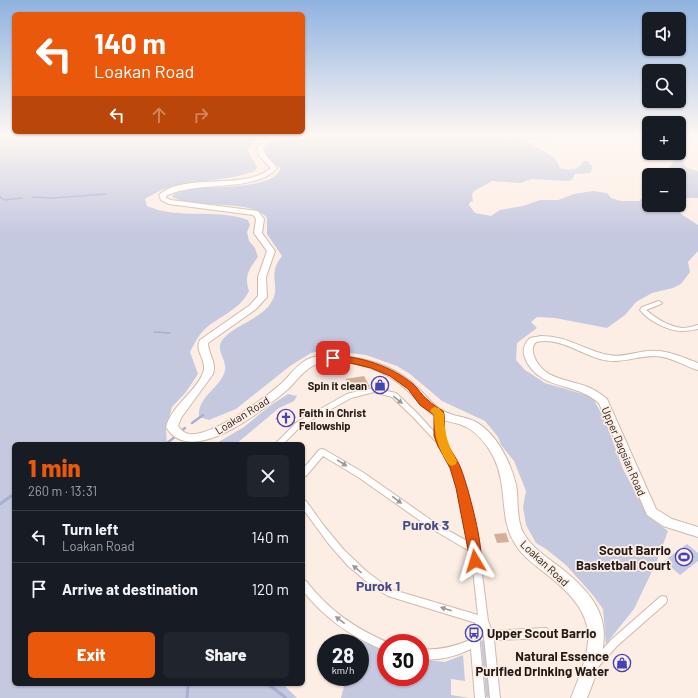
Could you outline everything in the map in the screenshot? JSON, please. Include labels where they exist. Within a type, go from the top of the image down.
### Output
[{"type":"main road","name":"Loakan Road","points":[[274,168],[267,175],[255,178],[182,188],[168,191],[162,195],[163,199],[169,202],[255,213],[260,219],[258,233],[271,251],[262,277],[264,293],[261,301],[203,342],[202,346],[210,364],[209,373],[174,418],[172,427],[178,433],[190,438],[197,438],[211,434],[224,428],[283,388],[307,364],[316,359],[324,358],[346,359],[375,366],[393,374],[411,387],[424,403],[439,414],[471,425],[487,439],[498,454],[506,472],[511,489],[513,527],[520,540],[539,559],[565,581],[592,613],[596,625],[598,641],[591,669],[579,698]]},
{"type":"street","points":[[659,303],[644,308],[643,310],[647,314],[676,328],[682,329],[698,327]]},
{"type":"street","name":"Upper Dagsian Road","points":[[698,367],[662,354],[650,354],[628,358],[609,358],[564,342],[545,338],[533,340],[528,346],[528,353],[532,364],[546,378],[592,392],[603,401],[651,512],[659,520],[698,532]]},
{"type":"street","points":[[281,442],[299,424],[349,396],[374,390],[394,396],[415,415],[443,446],[456,468],[475,550],[483,621],[489,636],[495,698]]},
{"type":"street","points":[[439,414],[440,436],[443,446]]},
{"type":"street","points":[[305,472],[322,452],[361,475],[435,528],[475,550]]},
{"type":"street","points":[[305,506],[333,546],[350,563],[388,592],[483,621]]},
{"type":"street","points":[[305,586],[322,605],[342,622],[364,637],[377,642]]},
{"type":"street","points":[[591,669],[614,643],[663,600]]},
{"type":"street","points":[[480,698],[473,643],[474,633],[483,621]]},
{"type":"street","points":[[489,636],[546,633]]},
{"type":"street","points":[[429,655],[443,655],[460,650],[473,643]]},
{"type":"shaded area","points":[[0,168],[257,168],[255,171],[235,177],[169,187],[145,199],[147,206],[159,210],[223,215],[248,220],[250,225],[247,232],[249,241],[255,248],[258,257],[248,273],[247,281],[249,291],[245,298],[235,308],[204,330],[198,337],[190,352],[198,374],[186,392],[172,407],[166,429],[167,442],[12,442],[12,686],[285,686],[297,698],[0,698]]},
{"type":"shaded area","points":[[279,168],[560,168],[574,169],[592,168],[591,173],[575,174],[572,180],[568,181],[531,179],[520,183],[491,181],[472,194],[473,201],[470,202],[469,205],[475,213],[491,216],[500,210],[523,206],[540,200],[558,200],[574,194],[593,191],[607,193],[611,198],[621,201],[639,201],[642,198],[642,212],[679,212],[698,225],[698,251],[688,262],[690,272],[681,284],[673,288],[652,293],[636,302],[625,315],[607,328],[555,318],[537,317],[531,322],[537,328],[517,343],[516,360],[525,370],[545,383],[586,395],[594,400],[605,420],[623,469],[645,510],[653,520],[668,531],[657,561],[634,609],[606,644],[603,609],[592,594],[566,565],[536,543],[526,525],[523,507],[526,491],[514,461],[501,445],[498,437],[485,421],[442,401],[410,374],[397,366],[366,355],[324,350],[311,353],[290,366],[236,409],[209,420],[199,417],[199,410],[202,403],[219,382],[225,370],[220,350],[223,339],[269,306],[275,294],[275,268],[282,256],[267,234],[267,218],[260,212],[237,206],[182,201],[172,197],[174,194],[198,188],[231,187],[258,183],[277,175]]},
{"type":"shaded area","points":[[669,168],[687,168],[698,171],[698,198],[686,198],[686,168]]},
{"type":"shaded area","points":[[288,394],[297,396],[294,401],[279,408],[238,442],[218,442],[244,427],[271,405]]},
{"type":"shaded area","name":"Scout Barrio Basketball Court","points":[[687,544],[698,553],[698,561],[680,575],[664,561]]},
{"type":"shaded area","points":[[482,640],[484,641],[491,698],[486,697]]},
{"type":"shaded area","points":[[369,644],[377,647],[377,686],[429,686],[429,660],[445,662],[463,655],[465,681],[451,679],[451,695],[469,698],[341,698],[344,686],[369,686]]},
{"type":"building","points":[[364,376],[370,387],[357,390],[345,379]]},
{"type":"building","name":"Faith in Christ Fellowship","points":[[284,411],[296,417],[292,420],[295,422],[290,427],[275,419]]},
{"type":"building","points":[[506,533],[509,542],[497,543],[494,534]]},
{"type":"building","name":"Natural Essence Purified Drinking Water","points":[[625,656],[631,666],[626,668],[617,665],[614,661]]},
{"type":"waterway","points":[[32,197],[53,198],[106,194]]},
{"type":"waterway","points":[[0,197],[4,200],[22,198]]},
{"type":"waterway","points":[[154,332],[170,333]]},
{"type":"waterway","points":[[192,423],[203,415]]},
{"type":"waterway","points":[[180,432],[185,428]]},
{"type":"waterway","points":[[168,442],[177,435]]},
{"type":"waterway","points":[[0,504],[11,496]]},
{"type":"waterway","points":[[187,698],[188,686]]},
{"type":"waterway","points":[[271,686],[286,698]]},
{"type":"slow traffic","points":[[435,411],[439,414],[441,424],[440,436],[443,446],[452,461]]},
{"type":"place","name":"Spin it clean","points":[[380,385]]},
{"type":"place","name":"Faith in Christ Fellowship","points":[[286,418]]},
{"type":"place","name":"Scout Barrio Basketball Court","points":[[684,557]]},
{"type":"place","name":"Upper Scout Barrio","points":[[474,633]]},
{"type":"place","name":"Natural Essence Purified Drinking Water","points":[[622,663]]},
{"type":"district","name":"Purok 3","points":[[426,524]]},
{"type":"district","name":"Purok 1","points":[[378,585]]},
{"type":"route","points":[[333,358],[346,359],[375,366],[393,374],[403,380],[424,403],[439,414],[441,424],[440,436],[443,446],[456,468],[462,488],[475,550],[475,561]]}]
